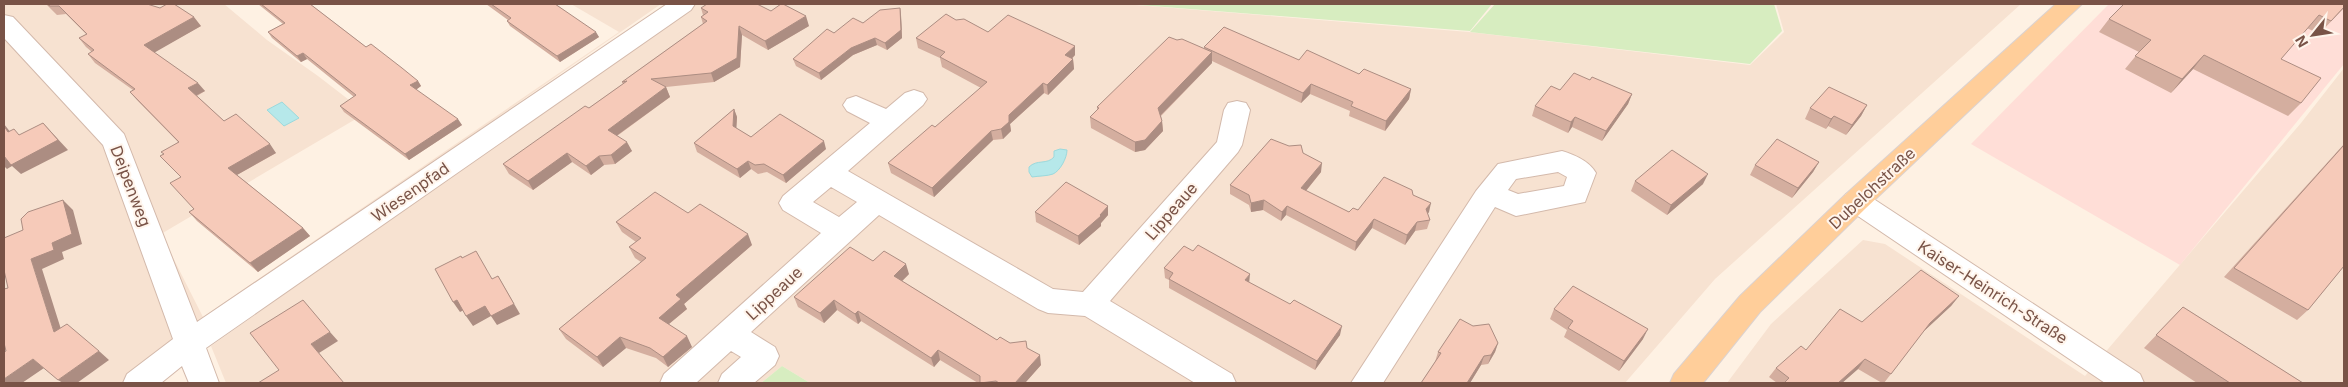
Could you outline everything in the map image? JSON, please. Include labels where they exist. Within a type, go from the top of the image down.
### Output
[{"type":"main road","name":"Dubelohstraße","points":[[1685,383],[1750,304],[1856,201],[2070,4]]},
{"type":"street","name":"Wiesenpfad","points":[[138,383],[190,343],[683,4]]},
{"type":"street","name":"Deipenweg","points":[[4,23],[115,141],[204,383]]},
{"type":"street","points":[[840,231],[793,203],[914,99]]},
{"type":"street","points":[[856,105],[889,121]]},
{"type":"street","name":"Lippeaue","points":[[1090,304],[1229,145],[1237,110]]},
{"type":"street","points":[[829,173],[1048,301],[1090,304],[1221,383]]},
{"type":"street","points":[[1366,383],[1490,193]]},
{"type":"street","name":"Kaiser-Heinrich-Straße","points":[[1856,201],[2033,317],[2129,383]]},
{"type":"street","name":"Lippeaue","points":[[675,383],[840,231],[877,202]]},
{"type":"street","name":"Lippeaue","points":[[730,334],[764,356],[733,383]]},
{"type":"shaded area","points":[[4,4],[224,4],[267,40],[366,113],[161,234],[203,317],[619,32],[571,4],[661,4],[201,323],[122,383],[4,383]]},
{"type":"shaded area","points":[[697,4],[1123,4],[1469,32],[1750,65],[1784,32],[1776,4],[2021,4],[1715,279],[1625,383],[810,383],[782,366],[761,383],[226,383],[211,346]]},
{"type":"shaded area","points":[[2109,4],[2344,4],[2344,64],[2180,265],[1971,144]]},
{"type":"shaded area","points":[[2344,68],[2344,383],[1727,383],[1771,324],[1863,240],[1885,244],[2085,376],[2301,123]]},
{"type":"green space","points":[[1127,4],[1492,4],[1470,31]]},
{"type":"green space","points":[[1495,4],[1774,4],[1782,31],[1750,64],[1470,32]]},
{"type":"green space","points":[[782,366],[810,383],[761,383]]},
{"type":"water","points":[[282,102],[299,118],[284,126],[267,110]]},
{"type":"water","points":[[1060,149],[1067,150],[1067,153],[1061,167],[1056,172],[1051,175],[1032,177],[1029,167],[1035,163],[1051,159],[1054,157],[1054,151]]},
{"type":"building","points":[[47,4],[147,4],[160,8],[167,4],[174,4],[194,17],[144,45],[198,83],[188,88],[224,121],[236,114],[270,144],[228,168],[303,228],[250,263],[189,212],[194,209],[170,183],[181,177],[160,156],[164,154],[161,152],[179,142],[130,92],[135,89],[88,54],[94,50],[79,38],[87,34],[59,6]]},
{"type":"building","points":[[261,4],[310,4],[366,47],[371,44],[402,68],[418,81],[410,85],[458,119],[405,154],[340,106],[356,95],[303,53],[297,56],[268,32],[285,23]]},
{"type":"building","points":[[491,4],[555,4],[596,32],[557,56],[507,21],[511,18]]},
{"type":"building","points":[[707,4],[757,4],[771,11],[783,4],[806,16],[765,41],[739,26],[737,58],[711,73],[651,79],[666,87],[608,130],[627,142],[611,155],[599,156],[586,166],[567,153],[528,181],[503,164],[585,106],[589,108],[707,21],[701,17],[708,12],[701,8]]},
{"type":"building","points":[[2124,4],[2344,4],[2344,7],[2331,21],[2319,15],[2281,59],[2321,78],[2301,103],[2204,55],[2182,79],[2135,56],[2151,40],[2109,19]]},
{"type":"building","points":[[900,8],[901,30],[885,43],[875,38],[851,48],[819,73],[793,59],[827,29],[834,33],[853,18],[863,23],[880,10]]},
{"type":"building","points":[[946,14],[956,20],[964,19],[988,32],[1008,15],[1075,46],[1065,55],[1073,59],[1047,85],[1043,83],[1009,115],[1009,122],[1001,129],[991,131],[932,188],[888,163],[932,125],[935,127],[987,82],[940,57],[945,52],[916,38]]},
{"type":"building","points":[[1224,27],[1299,60],[1307,50],[1359,74],[1364,69],[1411,89],[1386,121],[1351,106],[1353,102],[1311,84],[1303,93],[1204,47]]},
{"type":"building","points":[[1169,37],[1177,40],[1182,39],[1212,52],[1158,108],[1162,121],[1145,140],[1135,142],[1090,117],[1099,108],[1097,107]]},
{"type":"building","points":[[1574,73],[1590,80],[1592,77],[1632,94],[1606,131],[1575,117],[1571,122],[1535,106],[1551,86],[1560,90]]},
{"type":"building","points":[[1829,87],[1867,105],[1852,125],[1834,116],[1831,119],[1810,108]]},
{"type":"building","points":[[734,109],[733,126],[751,137],[780,114],[824,141],[783,175],[764,164],[755,165],[748,161],[737,169],[694,143]]},
{"type":"building","points":[[43,123],[58,140],[11,165],[4,156],[4,126],[8,132],[14,129],[19,135]]},
{"type":"building","points":[[1271,139],[1289,146],[1301,145],[1303,153],[1322,163],[1301,188],[1349,212],[1353,208],[1358,210],[1384,177],[1412,190],[1413,195],[1431,203],[1426,209],[1430,220],[1417,222],[1407,235],[1374,219],[1356,242],[1287,206],[1282,212],[1264,200],[1251,203],[1249,195],[1230,185]]},
{"type":"building","points":[[1777,139],[1819,162],[1798,188],[1755,165]]},
{"type":"building","points":[[2344,145],[2344,266],[2308,310],[2234,268]]},
{"type":"building","points":[[1672,150],[1708,174],[1671,205],[1635,181]]},
{"type":"building","points":[[1066,182],[1108,206],[1101,216],[1078,236],[1035,212]]},
{"type":"building","points":[[655,192],[688,213],[700,204],[748,234],[676,295],[681,299],[659,318],[687,336],[663,357],[650,348],[620,337],[597,357],[559,329],[646,258],[629,247],[641,238],[616,222]]},
{"type":"building","points":[[63,200],[72,234],[52,243],[54,250],[31,259],[54,332],[67,324],[99,351],[58,380],[33,359],[4,379],[4,352],[6,351],[4,343],[4,289],[8,288],[4,270],[4,238],[23,230],[21,219],[28,212]]},
{"type":"building","points":[[1198,245],[1250,274],[1245,280],[1290,304],[1294,300],[1342,326],[1317,361],[1169,279],[1173,273],[1164,268],[1184,246],[1193,251]]},
{"type":"building","points":[[850,247],[873,261],[884,251],[906,264],[894,276],[997,340],[1000,337],[1010,343],[1026,341],[1027,348],[1040,355],[1015,383],[999,383],[996,381],[980,383],[980,376],[938,350],[931,358],[858,311],[855,314],[834,300],[820,313],[794,297]]},
{"type":"building","points":[[476,251],[492,279],[498,276],[514,304],[491,316],[485,306],[466,316],[457,300],[453,302],[435,269]]},
{"type":"building","points":[[1921,270],[1959,296],[1930,323],[1891,374],[1865,359],[1838,383],[1784,383],[1789,378],[1776,368],[1801,346],[1806,350],[1840,309],[1862,322]]},
{"type":"building","points":[[1573,286],[1648,329],[1624,361],[1568,328],[1573,321],[1554,309]]},
{"type":"building","points":[[303,300],[330,332],[311,344],[344,383],[258,383],[279,370],[250,333]]},
{"type":"building","points":[[2183,307],[2303,383],[2230,383],[2156,335]]},
{"type":"building","points":[[1460,319],[1473,326],[1489,324],[1498,343],[1491,355],[1484,356],[1467,383],[1421,383],[1441,353],[1438,352]]}]
